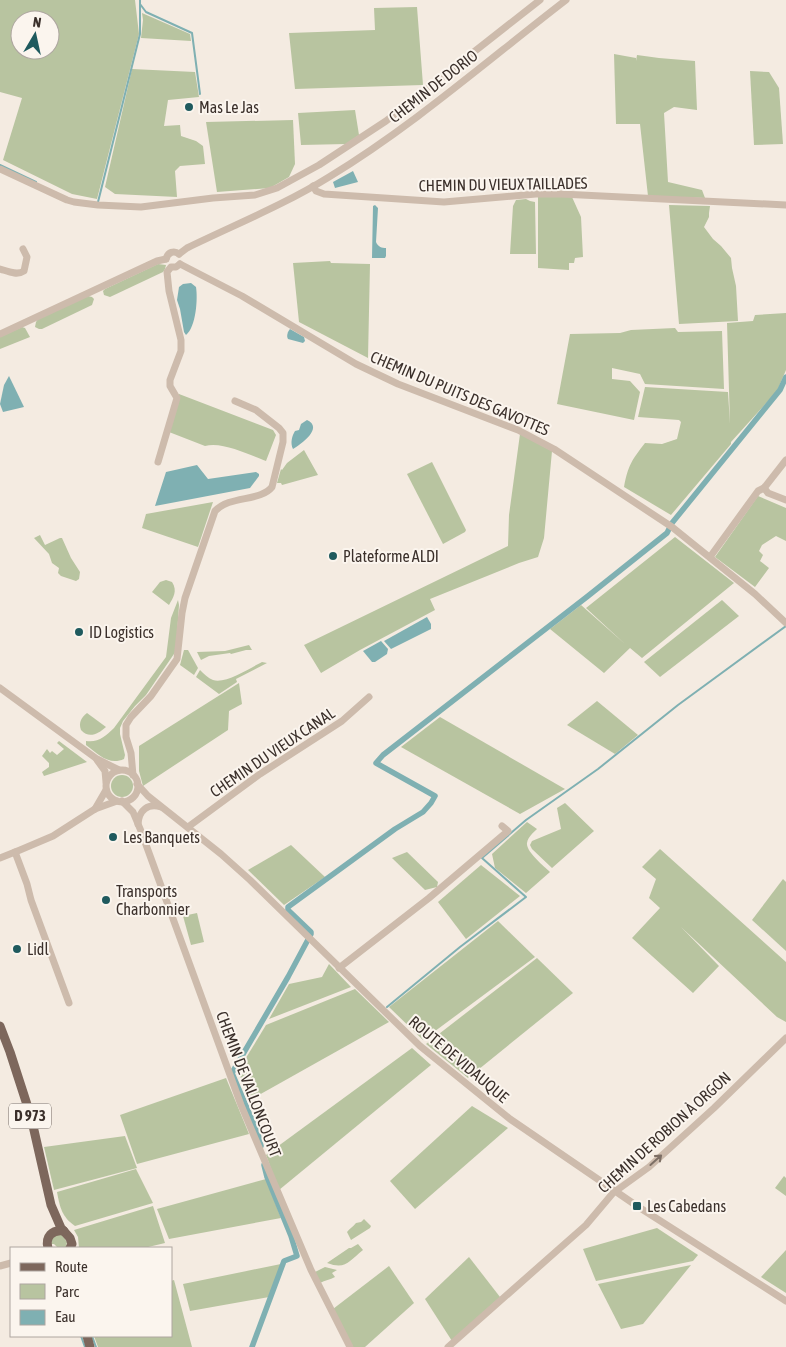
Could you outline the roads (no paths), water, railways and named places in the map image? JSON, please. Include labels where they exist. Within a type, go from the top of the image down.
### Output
[{"type":"main road","name":"D 973","points":[[0,1026],[30,1118],[51,1205],[57,1221],[64,1231]]},
{"type":"main road","name":"D 973","points":[[47,1243],[51,1205]]},
{"type":"main road","points":[[47,1243],[57,1231],[64,1231],[70,1238],[72,1244],[70,1247]]},
{"type":"street","points":[[0,169],[67,200],[107,206],[141,207],[268,192],[319,165],[386,121],[540,0]]},
{"type":"street","name":"CHEMIN DE DORIO","points":[[179,254],[186,248],[313,186],[359,158],[395,133],[566,0]]},
{"type":"street","name":"CHEMIN DU VIEUX TAILLADES","points":[[313,186],[316,191],[324,194],[444,202],[542,194],[786,205]]},
{"type":"street","points":[[0,269],[21,274],[24,271],[27,257],[23,249]]},
{"type":"street","points":[[0,334],[166,259],[171,252],[175,252],[179,254],[182,260],[176,267],[171,267]]},
{"type":"street","points":[[166,259],[171,267]]},
{"type":"street","name":"CHEMIN DU PUITS DES GAVOTTES","points":[[180,264],[242,296],[356,364],[398,384],[518,430],[554,449],[660,518],[755,594],[786,623]]},
{"type":"street","points":[[158,462],[177,398],[170,386],[170,380],[181,351],[181,340],[167,274],[171,267]]},
{"type":"street","points":[[133,775],[131,754],[126,737],[126,725],[151,696],[177,659],[182,613],[214,512],[219,506],[244,498],[258,496],[270,491],[272,488],[283,442],[283,433],[280,428],[256,410],[235,401]]},
{"type":"street","points":[[710,557],[758,491],[764,488],[786,460]]},
{"type":"street","points":[[764,488],[768,493],[786,500]]},
{"type":"street","points":[[0,688],[97,759],[133,775],[137,784],[136,792],[128,800],[95,809],[52,836],[0,858]]},
{"type":"street","name":"CHEMIN DU VIEUX CANAL","points":[[188,827],[260,774],[342,721],[369,697]]},
{"type":"street","points":[[106,782],[109,776],[120,770],[131,754]]},
{"type":"street","points":[[97,759],[105,771],[106,790],[110,797],[120,801]]},
{"type":"street","name":"ROUTE DE VIDAUQUE","points":[[137,784],[148,796],[221,854],[250,880],[420,1046],[510,1119],[786,1301]]},
{"type":"street","points":[[95,809],[106,790]]},
{"type":"street","points":[[133,796],[148,796]]},
{"type":"street","name":"CHEMIN DE VALLONCOURT","points":[[133,796],[133,812],[241,1105],[311,1271],[350,1347]]},
{"type":"street","name":"CHEMIN DE VALLONCOURT","points":[[120,801],[133,812]]},
{"type":"street","points":[[138,824],[145,808],[154,806],[164,808]]},
{"type":"street","points":[[339,968],[430,898],[508,831],[502,826]]},
{"type":"street","points":[[15,852],[69,1002]]},
{"type":"street","name":"CHEMIN DE ROBION À ORGON","points":[[448,1347],[586,1225],[613,1193],[649,1167],[714,1108],[786,1038]]},
{"type":"water","points":[[353,171],[358,182],[335,188],[333,182]]},
{"type":"water","points":[[375,205],[378,208],[376,242],[380,247],[386,248],[385,258],[372,258],[373,206]]},
{"type":"water","points":[[191,283],[196,287],[197,298],[192,326],[186,335],[177,300],[179,287],[183,284]]},
{"type":"water","points":[[290,329],[304,337],[305,341],[303,343],[288,339],[287,336]]},
{"type":"water","points":[[9,376],[24,407],[3,412],[0,404],[4,385]]},
{"type":"water","points":[[307,420],[312,423],[312,431],[305,440],[293,449],[292,437],[295,431],[299,430],[301,424]]},
{"type":"water","points":[[197,465],[208,479],[256,472],[259,476],[250,488],[155,506],[166,472]]},
{"type":"water","points":[[427,617],[431,624],[431,629],[391,649],[384,641]]},
{"type":"water","points":[[381,641],[388,649],[387,654],[372,662],[363,651]]},
{"type":"waterway","points":[[98,202],[140,34],[140,0]]},
{"type":"waterway","points":[[140,4],[146,12],[192,33],[200,94]]},
{"type":"waterway","points":[[0,165],[36,182]]},
{"type":"waterway","points":[[261,1146],[258,1134],[232,1073],[311,934],[288,910],[288,907],[395,829],[423,812],[435,796],[376,763],[383,755],[667,533],[672,523],[780,390],[786,377]]},
{"type":"waterway","points":[[387,1007],[460,947],[526,897],[482,858],[526,820],[598,769],[678,705],[786,626]]},
{"type":"waterway","points":[[252,1347],[284,1261],[297,1256],[264,1165]]},
{"type":"waterway","points":[[81,1337],[85,1347]]},
{"type":"waterway","points":[[92,1337],[96,1347]]},
{"type":"place","name":"Mas Le Jas","points":[[189,107]]},
{"type":"place","name":"Plateforme ALDI","points":[[333,556]]},
{"type":"place","name":"ID Logistics","points":[[79,632]]},
{"type":"place","name":"Les Banquets","points":[[113,837]]},
{"type":"place","name":"Transports Charbonnier","points":[[106,900]]},
{"type":"place","name":"Lidl","points":[[17,949]]},
{"type":"place","name":"Les Cabedans","points":[[637,1206]]}]
